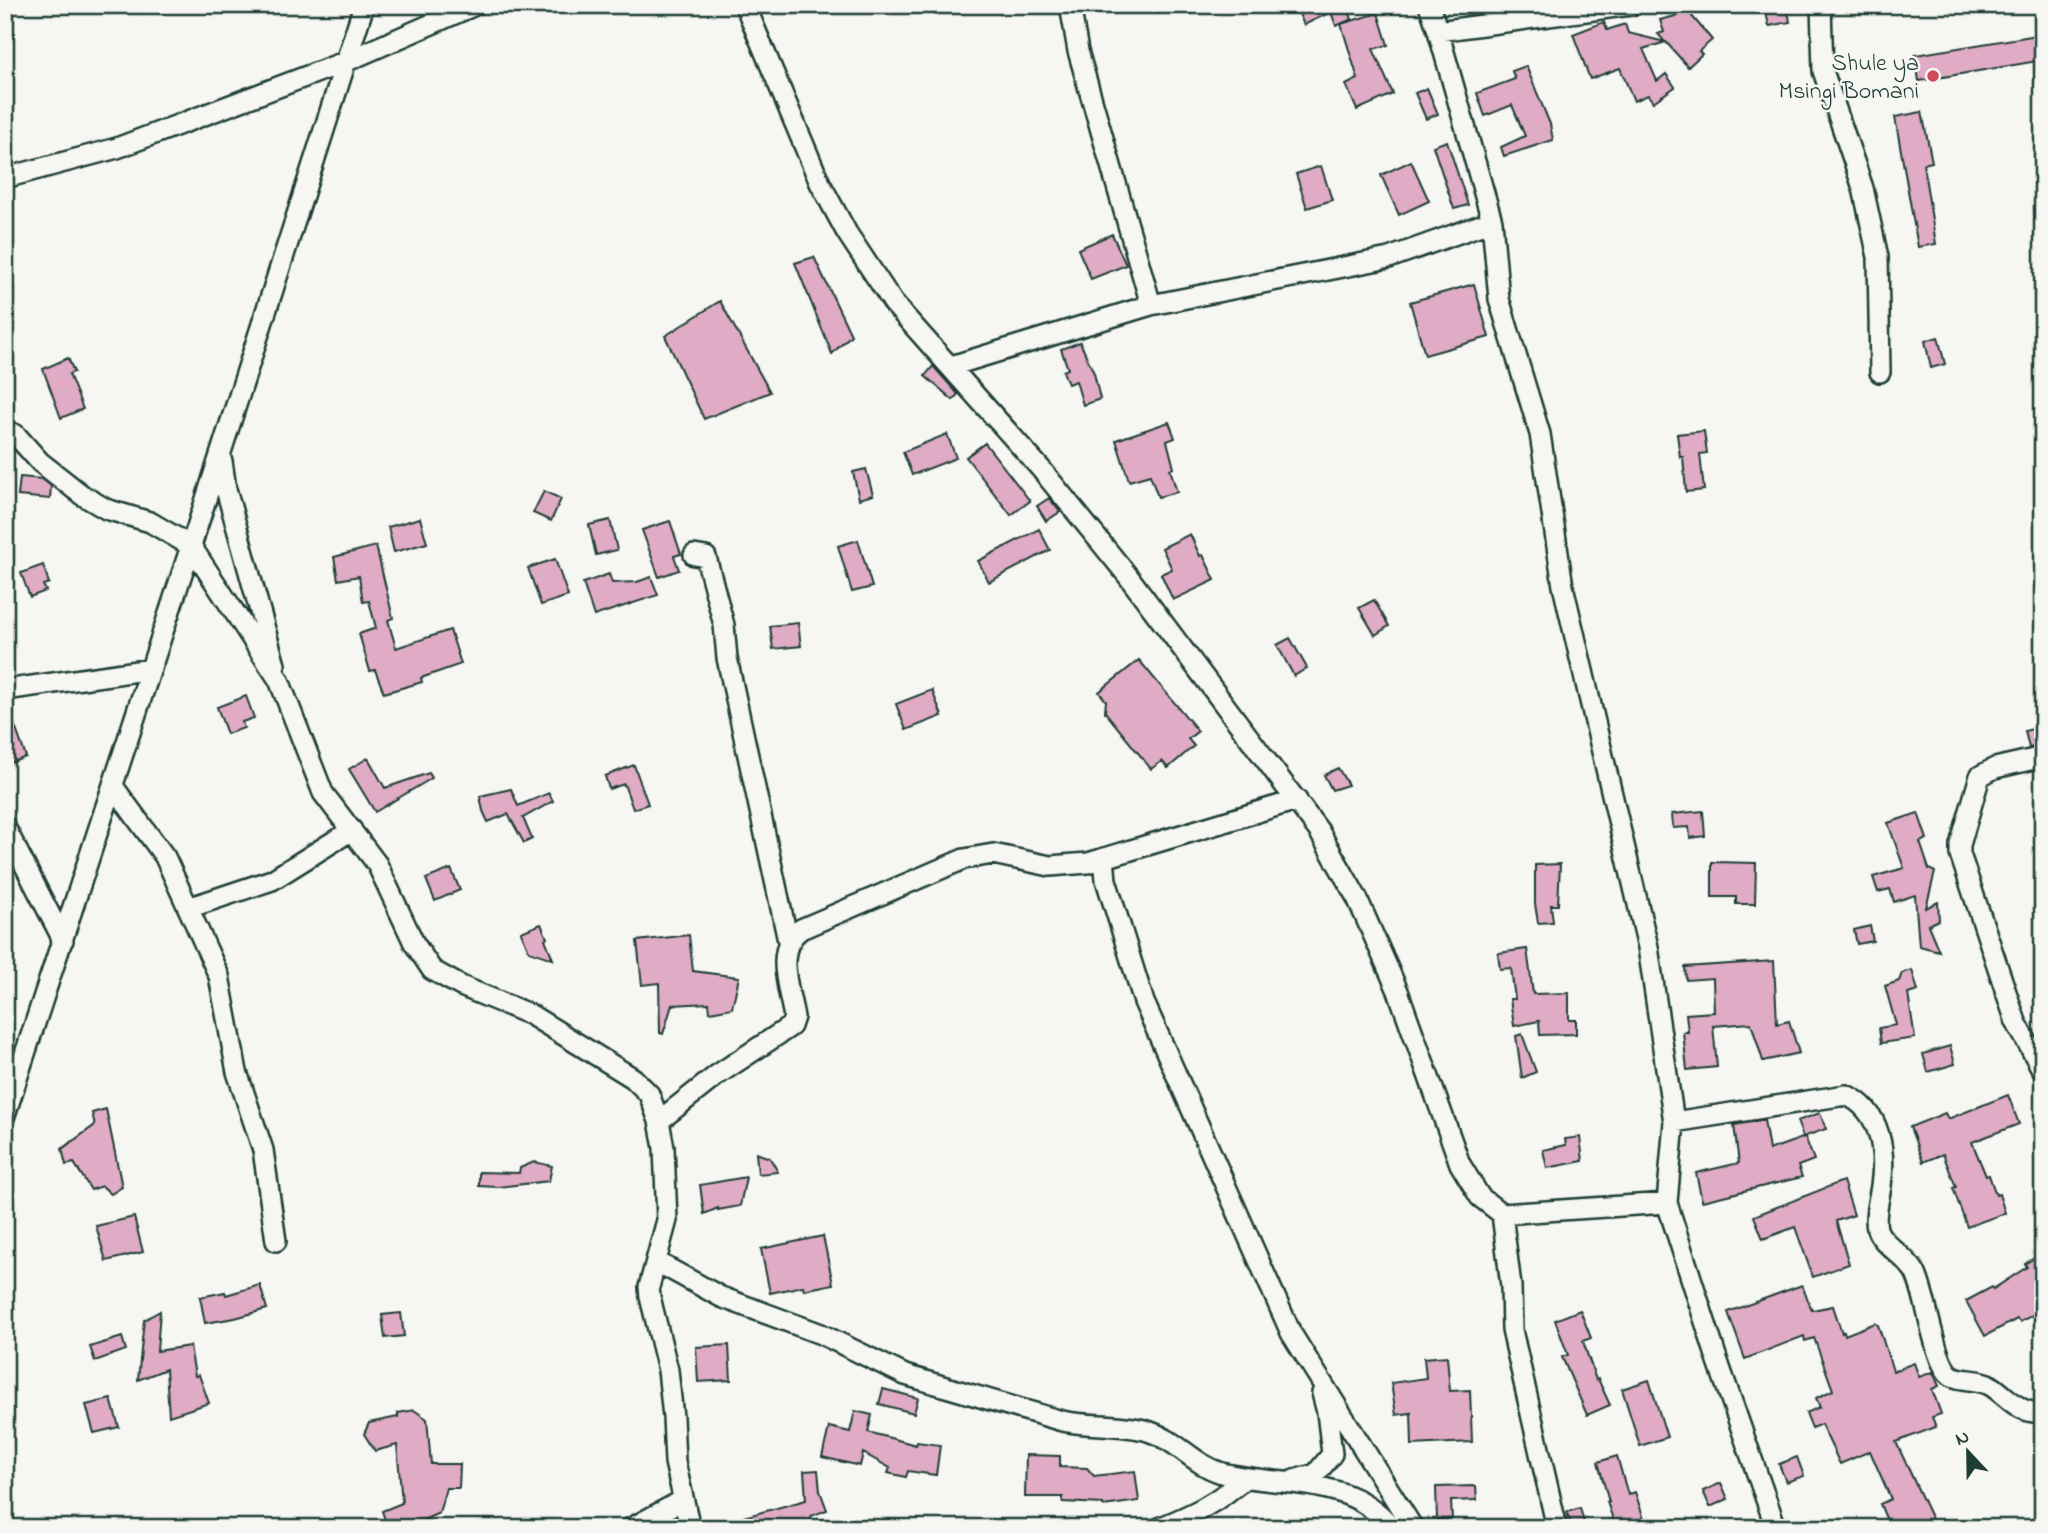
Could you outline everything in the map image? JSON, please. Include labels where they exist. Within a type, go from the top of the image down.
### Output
[{"type":"street","points":[[5,1115],[364,5]]},
{"type":"street","points":[[5,178],[117,148],[346,61],[475,5]]},
{"type":"street","points":[[745,5],[820,183],[847,233],[894,304],[1041,469],[1128,576],[1319,831],[1357,898],[1383,956],[1460,1164],[1479,1197],[1502,1213],[1667,1203]]},
{"type":"street","points":[[1070,5],[1078,51],[1151,305]]},
{"type":"street","points":[[1429,5],[1492,221],[1499,299],[1540,435],[1563,586],[1648,947],[1674,1122],[1667,1203],[1717,1359],[1776,1528]]},
{"type":"street","points":[[1438,31],[1630,5]]},
{"type":"street","points":[[1821,5],[1823,71],[1863,188],[1878,257],[1880,372]]},
{"type":"street","points":[[951,366],[1151,305],[1389,258],[1492,221]]},
{"type":"street","points":[[5,430],[16,435],[40,462],[82,495],[106,509],[150,523],[191,546],[279,680]]},
{"type":"street","points":[[221,453],[226,489],[279,680],[323,793],[377,864],[414,943],[432,970],[461,986],[531,1015],[633,1078],[649,1094],[659,1121],[664,1148],[667,1220],[649,1287],[650,1302],[668,1370],[675,1462],[690,1528]]},
{"type":"street","points":[[659,1121],[717,1075],[791,1026],[794,1017],[784,961],[788,941],[727,658],[724,625],[706,557],[694,555]]},
{"type":"street","points":[[5,690],[151,669]]},
{"type":"street","points":[[2043,757],[1995,768],[1980,776],[1960,845],[1960,854],[2016,1022],[2043,1071]]},
{"type":"street","points":[[113,786],[164,857],[219,976],[237,1072],[263,1150],[276,1241]]},
{"type":"street","points":[[788,941],[801,929],[964,859],[993,854],[1050,866],[1088,863],[1297,800]]},
{"type":"street","points":[[5,827],[63,940]]},
{"type":"street","points":[[188,908],[272,880],[352,830]]},
{"type":"street","points":[[1104,858],[1107,880],[1144,1002],[1291,1333],[1413,1528]]},
{"type":"street","points":[[1674,1122],[1846,1095],[1865,1107],[1879,1132],[1882,1154],[1877,1226],[1881,1238],[1909,1263],[1919,1279],[1941,1362],[1952,1376],[1986,1383],[2018,1408],[2034,1413],[2043,1412]]},
{"type":"street","points":[[1502,1213],[1511,1286],[1512,1329],[1556,1528]]},
{"type":"street","points":[[657,1262],[722,1297],[821,1334],[905,1376],[1062,1421],[1126,1426],[1148,1431],[1175,1443],[1199,1463],[1213,1469],[1245,1478],[1322,1486],[1346,1494],[1373,1508],[1392,1528]]},
{"type":"street","points":[[1287,1482],[1316,1474],[1332,1454],[1327,1412],[1316,1373]]},
{"type":"street","points":[[1158,1528],[1201,1511],[1222,1498],[1245,1478]]},
{"type":"street","points":[[631,1528],[683,1500]]},
{"type":"building","points":[[1295,5],[1347,5],[1352,19],[1336,26],[1331,12],[1304,25]]},
{"type":"building","points":[[1787,5],[1790,22],[1769,26],[1765,7]]},
{"type":"building","points":[[1686,9],[1712,40],[1699,51],[1702,54],[1688,67],[1666,42],[1643,49],[1657,81],[1666,74],[1675,87],[1653,102],[1648,95],[1634,101],[1620,68],[1590,79],[1573,34],[1604,22],[1607,30],[1625,24],[1628,33],[1665,42],[1658,34],[1664,32],[1660,20],[1679,15]]},
{"type":"building","points":[[1378,13],[1388,45],[1373,49],[1393,94],[1357,110],[1346,85],[1358,79],[1341,24]]},
{"type":"building","points":[[2043,34],[2043,60],[1919,81],[1915,55]]},
{"type":"building","points":[[1526,66],[1550,124],[1553,140],[1504,156],[1501,147],[1525,136],[1512,105],[1485,116],[1477,93],[1515,79],[1512,71]]},
{"type":"building","points":[[1427,88],[1438,114],[1426,119],[1415,93]]},
{"type":"building","points":[[1922,112],[1932,162],[1923,164],[1936,244],[1918,247],[1895,117]]},
{"type":"building","points":[[1447,141],[1468,205],[1454,209],[1433,146]]},
{"type":"building","points":[[1411,161],[1429,201],[1399,215],[1381,175]]},
{"type":"building","points":[[1321,166],[1332,200],[1307,208],[1296,174]]},
{"type":"building","points":[[1112,234],[1126,265],[1091,279],[1078,249]]},
{"type":"building","points":[[814,257],[851,335],[832,354],[795,263]]},
{"type":"building","points":[[1474,284],[1489,337],[1425,355],[1410,302]]},
{"type":"building","points":[[720,301],[770,392],[704,419],[665,336]]},
{"type":"building","points":[[1938,337],[1945,364],[1931,368],[1925,341]]},
{"type":"building","points":[[1080,342],[1094,373],[1100,399],[1083,405],[1076,381],[1068,384],[1063,371],[1068,369],[1061,349]]},
{"type":"building","points":[[68,358],[74,372],[69,374],[83,409],[61,418],[43,369]]},
{"type":"building","points":[[933,366],[958,394],[953,400],[925,376]]},
{"type":"building","points":[[1169,422],[1175,438],[1167,441],[1174,468],[1170,469],[1177,492],[1158,497],[1150,475],[1129,481],[1116,440]]},
{"type":"building","points":[[1704,431],[1707,453],[1700,454],[1704,490],[1686,492],[1683,457],[1680,457],[1677,434]]},
{"type":"building","points":[[947,434],[956,458],[912,475],[903,452]]},
{"type":"building","points":[[985,443],[1030,501],[1011,515],[966,457]]},
{"type":"building","points":[[866,469],[873,495],[859,499],[853,472]]},
{"type":"building","points":[[20,477],[42,479],[51,486],[50,499],[18,496]]},
{"type":"building","points":[[544,491],[561,499],[551,521],[533,513]]},
{"type":"building","points":[[1049,498],[1060,512],[1046,521],[1037,506]]},
{"type":"building","points":[[420,518],[427,543],[394,552],[388,527]]},
{"type":"building","points":[[610,520],[617,550],[596,555],[589,525]]},
{"type":"building","points":[[670,521],[681,554],[674,556],[679,570],[659,577],[642,530]]},
{"type":"building","points":[[1039,529],[1050,550],[989,582],[978,561]]},
{"type":"building","points":[[1190,534],[1215,580],[1173,600],[1161,574],[1172,569],[1162,548]]},
{"type":"building","points":[[858,540],[872,587],[852,592],[838,546]]},
{"type":"building","points":[[376,546],[393,618],[388,620],[396,648],[450,630],[461,664],[421,678],[422,682],[384,693],[375,670],[370,671],[359,634],[376,628],[369,601],[363,602],[359,576],[338,580],[334,557]]},
{"type":"building","points":[[555,559],[568,596],[541,605],[528,568]]},
{"type":"building","points":[[43,565],[49,583],[43,585],[46,591],[30,597],[21,573]]},
{"type":"building","points":[[609,574],[612,583],[637,582],[651,577],[658,595],[594,616],[583,583]]},
{"type":"building","points":[[1374,600],[1389,626],[1375,635],[1359,608]]},
{"type":"building","points":[[798,623],[801,646],[773,649],[770,626]]},
{"type":"building","points":[[1290,638],[1307,668],[1294,676],[1277,645]]},
{"type":"building","points":[[1139,660],[1198,731],[1188,739],[1194,746],[1168,768],[1162,761],[1151,769],[1105,712],[1106,701],[1099,692]]},
{"type":"building","points":[[932,690],[942,716],[906,730],[896,704]]},
{"type":"building","points":[[246,696],[254,718],[242,722],[244,728],[227,734],[217,707]]},
{"type":"building","points":[[7,704],[26,757],[5,765],[5,705]]},
{"type":"building","points":[[2043,726],[2043,745],[2029,748],[2025,731]]},
{"type":"building","points":[[368,758],[385,788],[429,773],[432,778],[375,812],[349,769]]},
{"type":"building","points":[[634,765],[648,804],[633,809],[624,784],[609,789],[605,776]]},
{"type":"building","points":[[1338,768],[1348,785],[1332,790],[1324,775]]},
{"type":"building","points":[[511,789],[518,806],[549,793],[553,801],[523,818],[532,839],[524,843],[508,814],[488,822],[483,811],[480,796]]},
{"type":"building","points":[[1703,811],[1705,836],[1690,838],[1689,827],[1673,828],[1672,814]]},
{"type":"building","points":[[1918,813],[1927,839],[1920,842],[1929,869],[1935,872],[1926,908],[1938,902],[1939,920],[1928,925],[1939,951],[1919,946],[1915,895],[1894,902],[1890,889],[1878,892],[1873,877],[1904,868],[1888,823]]},
{"type":"building","points":[[1712,862],[1756,863],[1755,904],[1736,904],[1736,897],[1712,897]]},
{"type":"building","points":[[1560,864],[1558,905],[1551,905],[1553,922],[1538,923],[1535,865]]},
{"type":"building","points":[[451,869],[460,890],[435,901],[426,879]]},
{"type":"building","points":[[541,924],[553,959],[529,951],[521,932]]},
{"type":"building","points":[[1870,926],[1873,941],[1857,944],[1854,930]]},
{"type":"building","points":[[689,935],[693,971],[739,977],[732,1008],[710,1012],[709,1003],[672,1005],[663,1034],[660,1033],[659,983],[642,985],[637,941]]},
{"type":"building","points":[[1527,949],[1533,994],[1569,993],[1569,1020],[1576,1020],[1576,1034],[1540,1035],[1539,1021],[1514,1026],[1510,999],[1515,999],[1511,968],[1500,969],[1498,953]]},
{"type":"building","points":[[1774,961],[1777,1024],[1789,1021],[1799,1053],[1763,1061],[1751,1023],[1713,1026],[1717,1067],[1687,1070],[1683,1032],[1688,1032],[1686,1014],[1714,1012],[1713,978],[1686,980],[1685,967]]},
{"type":"building","points":[[1912,970],[1918,991],[1908,994],[1915,1038],[1881,1043],[1879,1028],[1896,1025],[1885,986],[1899,981],[1902,973]]},
{"type":"building","points":[[1522,1034],[1536,1072],[1522,1078],[1516,1036]]},
{"type":"building","points":[[1950,1046],[1955,1064],[1928,1072],[1923,1054]]},
{"type":"building","points":[[2008,1095],[2019,1124],[1972,1142],[1986,1176],[1989,1175],[1996,1195],[1999,1194],[2005,1213],[1967,1227],[1943,1154],[1923,1162],[1910,1127],[1945,1113],[1948,1119]]},
{"type":"building","points":[[106,1109],[122,1187],[111,1194],[102,1186],[91,1190],[74,1163],[66,1165],[62,1149],[95,1125],[92,1113]]},
{"type":"building","points":[[1820,1113],[1826,1129],[1803,1137],[1797,1121]]},
{"type":"building","points":[[1764,1120],[1769,1150],[1805,1137],[1814,1160],[1798,1166],[1802,1177],[1702,1201],[1696,1173],[1739,1163],[1734,1125]]},
{"type":"building","points":[[1580,1137],[1583,1161],[1547,1168],[1543,1150],[1566,1145],[1565,1139]]},
{"type":"building","points":[[756,1153],[770,1158],[778,1172],[758,1174]]},
{"type":"building","points":[[534,1162],[552,1166],[549,1181],[498,1187],[479,1186],[479,1172],[519,1173],[520,1168]]},
{"type":"building","points":[[746,1177],[740,1206],[718,1208],[704,1214],[700,1185]]},
{"type":"building","points":[[1843,1181],[1854,1215],[1836,1221],[1849,1264],[1813,1277],[1795,1227],[1763,1239],[1754,1216]]},
{"type":"building","points":[[134,1217],[143,1252],[106,1261],[96,1226]]},
{"type":"building","points":[[823,1236],[833,1284],[804,1290],[803,1286],[770,1293],[761,1249]]},
{"type":"building","points":[[2043,1252],[2043,1309],[1985,1336],[1966,1301],[1992,1287],[1993,1289],[2027,1267],[2025,1264]]},
{"type":"building","points":[[260,1285],[267,1309],[205,1323],[200,1297],[225,1292],[226,1295]]},
{"type":"building","points":[[1802,1285],[1812,1310],[1833,1306],[1845,1335],[1875,1323],[1878,1325],[1893,1371],[1914,1363],[1919,1377],[1933,1372],[1939,1386],[1932,1389],[1941,1414],[1932,1417],[1936,1427],[1896,1442],[1936,1528],[1890,1528],[1880,1504],[1891,1499],[1870,1451],[1840,1464],[1821,1424],[1812,1428],[1806,1413],[1820,1407],[1816,1398],[1833,1390],[1814,1338],[1805,1341],[1804,1336],[1745,1359],[1728,1312]]},
{"type":"building","points":[[1580,1310],[1591,1338],[1583,1341],[1596,1380],[1598,1379],[1610,1405],[1587,1415],[1562,1357],[1568,1355],[1555,1320]]},
{"type":"building","points":[[160,1311],[157,1351],[190,1346],[195,1376],[199,1375],[209,1403],[169,1416],[166,1369],[138,1380],[144,1320]]},
{"type":"building","points":[[401,1313],[404,1336],[385,1338],[382,1315]]},
{"type":"building","points":[[122,1337],[126,1350],[95,1361],[90,1347]]},
{"type":"building","points":[[729,1345],[731,1380],[698,1382],[696,1347]]},
{"type":"building","points":[[1447,1356],[1450,1391],[1470,1390],[1472,1442],[1412,1445],[1411,1413],[1396,1415],[1391,1383],[1426,1378],[1424,1358]]},
{"type":"building","points":[[1649,1380],[1667,1437],[1640,1446],[1622,1389]]},
{"type":"building","points":[[883,1389],[918,1398],[914,1413],[879,1404]]},
{"type":"building","points":[[111,1399],[119,1427],[94,1433],[86,1405]]},
{"type":"building","points":[[414,1410],[427,1419],[431,1464],[460,1464],[459,1488],[446,1488],[439,1513],[406,1528],[388,1528],[382,1511],[402,1503],[397,1445],[375,1451],[364,1434],[369,1423],[398,1417],[398,1413]]},
{"type":"building","points":[[855,1411],[872,1415],[868,1432],[916,1445],[917,1442],[940,1445],[936,1475],[908,1471],[906,1477],[888,1473],[890,1468],[863,1453],[860,1466],[822,1457],[829,1427],[850,1432]]},
{"type":"building","points":[[1026,1455],[1060,1456],[1060,1467],[1087,1468],[1094,1476],[1135,1471],[1139,1501],[1103,1506],[1063,1502],[1063,1497],[1025,1497]]},
{"type":"building","points":[[1617,1456],[1628,1495],[1635,1492],[1647,1528],[1616,1528],[1598,1462]]},
{"type":"building","points":[[1797,1457],[1804,1476],[1786,1482],[1779,1464]]},
{"type":"building","points":[[818,1470],[820,1491],[827,1510],[811,1516],[814,1528],[722,1528],[722,1523],[806,1500],[804,1471]]},
{"type":"building","points":[[1721,1483],[1728,1499],[1710,1507],[1703,1491]]},
{"type":"building","points":[[1476,1486],[1477,1500],[1451,1501],[1452,1519],[1437,1520],[1436,1487]]},
{"type":"building","points":[[1580,1508],[1584,1522],[1571,1525],[1567,1512]]},
{"type":"place","name":"Shule ya Msingi Bomani","points":[[1933,76]]}]
